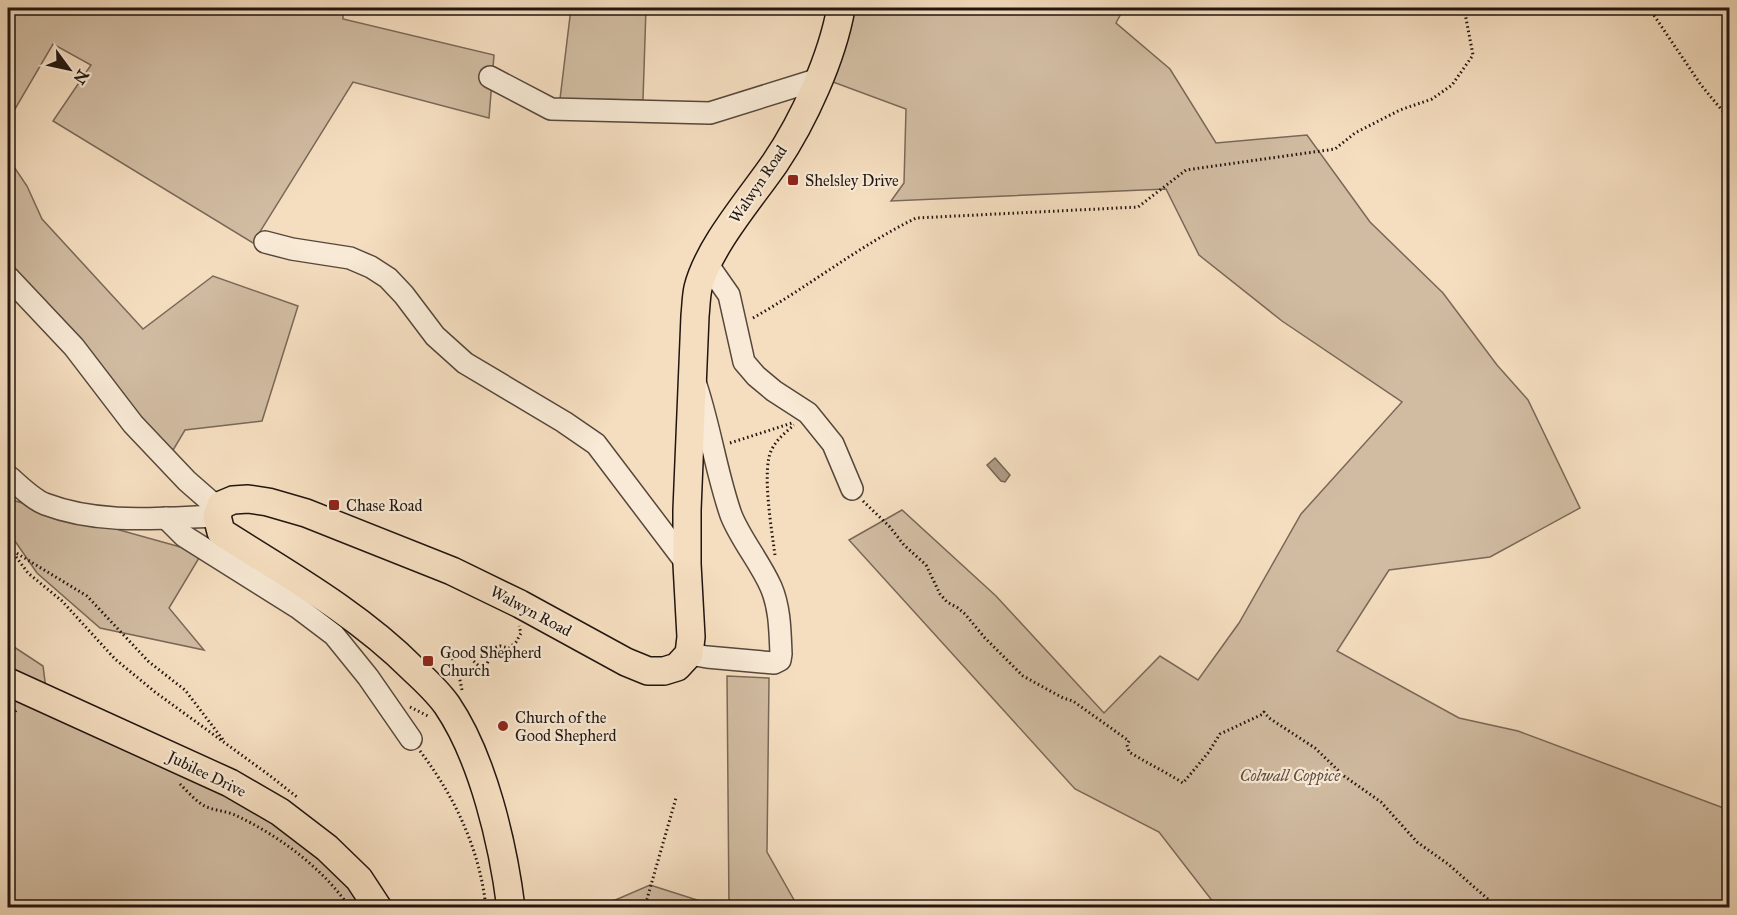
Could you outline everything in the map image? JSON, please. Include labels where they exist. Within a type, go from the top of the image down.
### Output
[{"type":"main road","name":"Walwyn Road","points":[[218,512],[221,505],[233,500],[248,499],[306,513],[433,563],[527,608],[626,662],[648,671],[664,671],[677,667],[689,654],[691,615],[687,564],[687,510],[698,287],[716,248],[776,161],[811,99],[833,44],[841,8]]},
{"type":"main road","points":[[218,512],[221,532],[297,579],[350,617],[393,649],[437,692],[462,731],[485,790],[499,841],[511,908]]},
{"type":"main road","name":"Jubilee Drive","points":[[11,694],[220,779],[280,812],[327,848],[359,879],[378,908]]},
{"type":"street","points":[[490,77],[551,109],[710,113],[819,79]]},
{"type":"street","points":[[265,242],[292,249],[350,258],[371,267],[388,278],[404,294],[435,336],[465,363],[564,422],[596,444],[687,564]]},
{"type":"street","points":[[708,265],[729,295],[744,362],[774,391],[808,413],[833,444],[852,489]]},
{"type":"street","points":[[8,277],[74,347],[134,424],[218,512]]},
{"type":"street","points":[[689,654],[774,663],[780,660],[781,654],[778,606],[771,586],[732,516],[693,376]]},
{"type":"street","points":[[8,477],[43,503],[89,517],[166,518],[218,512]]},
{"type":"street","points":[[166,518],[184,536],[297,607],[334,635],[368,677],[411,739]]},
{"type":"path","points":[[737,327],[786,299],[890,231],[916,218],[1138,207],[1186,170],[1335,148],[1355,134],[1400,110],[1432,99],[1452,85],[1473,55],[1464,8]]},
{"type":"path","points":[[1649,8],[1701,86],[1730,120]]},
{"type":"path","points":[[714,448],[797,421],[770,450],[767,474],[776,563]]},
{"type":"path","points":[[852,489],[889,526],[888,528],[904,545],[926,565],[940,594],[947,602],[958,608],[1023,676],[1089,711],[1130,741],[1127,745],[1129,752],[1182,783],[1208,753],[1220,734],[1264,712],[1269,718],[1315,748],[1344,776],[1381,802],[1417,842],[1448,864],[1498,908]]},
{"type":"path","points":[[9,548],[28,573],[62,601],[115,659],[155,692],[300,800]]},
{"type":"path","points":[[9,548],[87,596],[148,662],[185,690],[227,745]]},
{"type":"path","points":[[462,695],[459,675],[451,652],[453,649],[466,654],[480,667],[486,666],[494,648],[500,646],[509,648],[516,642],[521,633],[515,618],[519,612],[527,608]]},
{"type":"path","points":[[8,717],[22,706],[11,694]]},
{"type":"path","points":[[409,706],[435,719]]},
{"type":"path","points":[[411,739],[452,797],[467,832],[481,876],[486,908]]},
{"type":"path","points":[[171,779],[180,784],[200,804],[232,814],[274,836],[316,869],[343,897],[350,908]]},
{"type":"path","points":[[636,908],[646,899],[676,798]]},
{"type":"green space","points":[[8,8],[343,8],[343,19],[494,55],[489,118],[353,82],[253,243],[53,121],[91,65],[53,44],[8,121]]},
{"type":"green space","points":[[571,8],[646,8],[643,100],[560,99]]},
{"type":"green space","name":"Colwall Coppice","points":[[854,8],[1124,8],[1116,23],[1170,69],[1216,143],[1307,135],[1370,222],[1443,293],[1497,365],[1528,400],[1580,508],[1490,557],[1389,570],[1337,651],[1459,718],[1518,731],[1729,810],[1729,907],[1217,907],[1159,832],[1075,789],[849,540],[902,510],[996,596],[1104,713],[1160,656],[1198,680],[1239,623],[1301,514],[1402,402],[1282,321],[1199,255],[1166,189],[891,201],[904,183],[906,109],[833,82]]},
{"type":"green space","points":[[8,158],[27,186],[42,219],[143,329],[213,276],[298,306],[262,421],[185,430],[163,467],[27,307],[8,290]]},
{"type":"green space","points":[[8,499],[202,553],[169,608],[204,650],[100,628],[37,573],[8,531]]},
{"type":"green space","points":[[8,643],[43,666],[46,689],[8,671]]},
{"type":"green space","points":[[727,676],[769,678],[767,852],[798,907],[729,907]]},
{"type":"green space","points":[[8,682],[296,824],[367,908],[8,908]]},
{"type":"green space","points":[[650,885],[719,907],[599,907]]},
{"type":"shaded area","points":[[995,458],[1010,475],[1005,482],[1001,481],[987,465]]},
{"type":"place","name":"Shelsley Drive","points":[[793,180]]},
{"type":"place","name":"Chase Road","points":[[334,505]]},
{"type":"place","name":"Good Shepherd Church","points":[[428,661]]},
{"type":"place","name":"Church of the Good Shepherd","points":[[503,726]]}]
